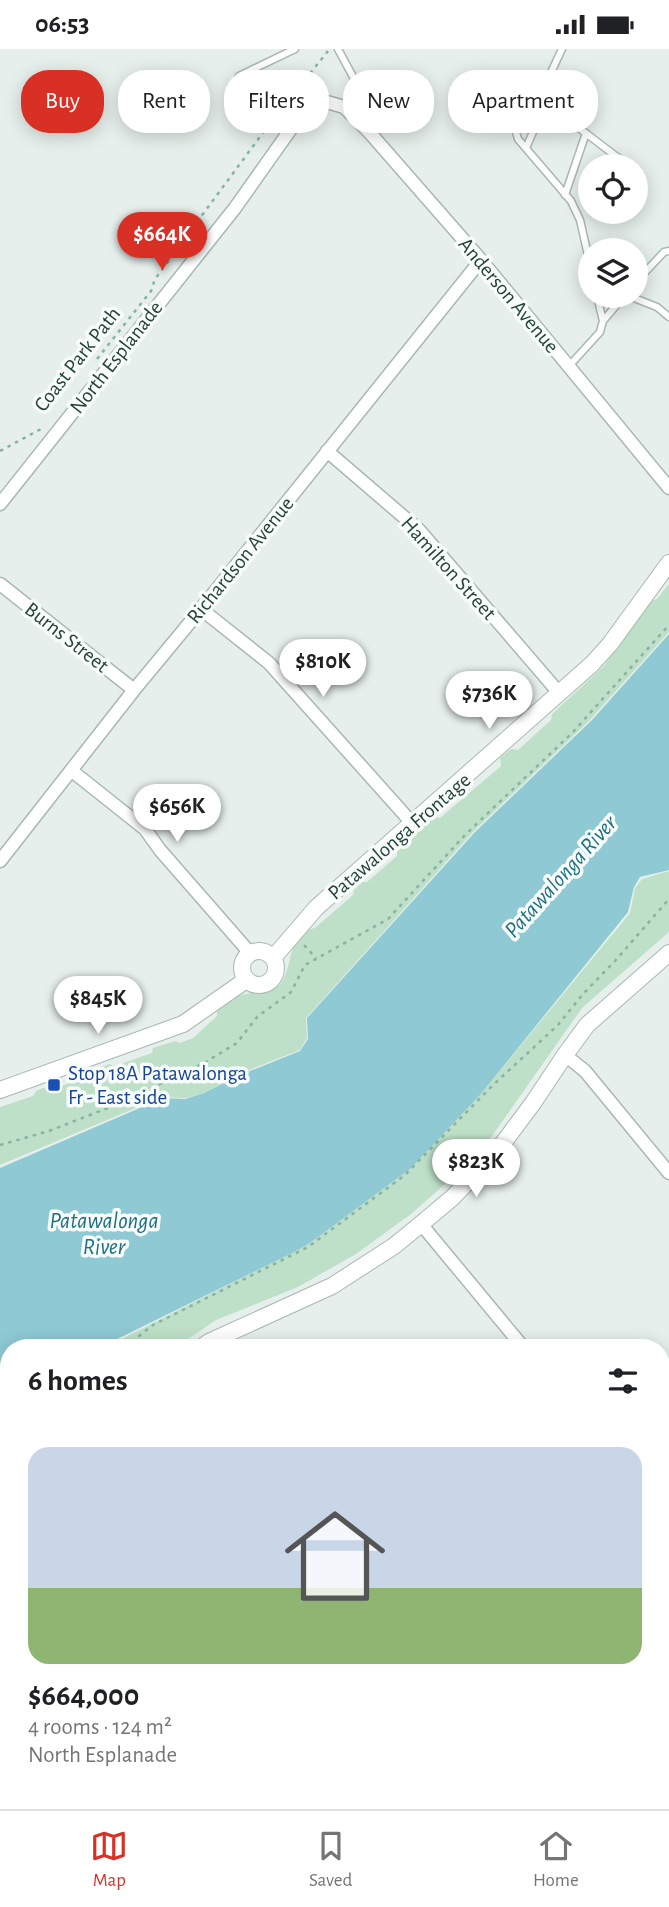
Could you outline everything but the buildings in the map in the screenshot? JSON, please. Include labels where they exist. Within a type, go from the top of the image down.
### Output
[{"type":"street","name":"North Esplanade","points":[[0,504],[235,208],[305,109],[320,100],[343,107]]},
{"type":"street","name":"Anderson Avenue","points":[[370,133],[481,260],[669,488]]},
{"type":"street","name":"Richardson Avenue","points":[[0,861],[134,690],[481,260]]},
{"type":"street","name":"Hamilton Street","points":[[327,451],[419,530],[561,694]]},
{"type":"street","name":"Patawalonga Frontage","points":[[273,958],[316,908],[561,694],[610,644],[669,563]]},
{"type":"street","name":"Burns Street","points":[[0,584],[134,690]]},
{"type":"street","points":[[201,610],[269,663],[412,823]]},
{"type":"street","points":[[72,771],[145,829],[160,850],[250,953]]},
{"type":"street","points":[[265,951],[273,958],[276,972],[270,981],[256,985],[246,980],[242,966],[250,953],[265,951]]},
{"type":"street","points":[[233,1339],[332,1286],[394,1246],[452,1198],[495,1154],[534,1103],[565,1055],[599,1013],[669,953]]},
{"type":"street","points":[[0,1090],[183,1024],[246,980]]},
{"type":"street","points":[[565,1055],[585,1071],[669,1173]]},
{"type":"street","points":[[421,1224],[516,1339]]},
{"type":"lane","points":[[251,70],[295,49]]},
{"type":"lane","points":[[338,49],[349,70]]},
{"type":"lane","points":[[562,49],[547,81],[516,132],[565,195],[580,220],[584,238]]},
{"type":"lane","points":[[526,148],[533,133]]},
{"type":"lane","points":[[565,195],[586,133],[613,154]]},
{"type":"lane","points":[[648,269],[664,252],[669,251]]},
{"type":"lane","points":[[648,303],[669,317]]},
{"type":"lane","points":[[600,308],[603,321]]},
{"type":"lane","points":[[569,366],[600,332],[603,321],[614,308]]},
{"type":"path","name":"Coast Park Path","points":[[312,70],[329,49]]},
{"type":"path","name":"Coast Park Path","points":[[92,365],[151,291],[155,279],[263,133]]},
{"type":"path","name":"Coast Park Path","points":[[0,451],[41,429],[37,439]]},
{"type":"path","points":[[0,1145],[49,1131],[118,1104],[205,1063],[237,1043],[257,1017],[291,992],[305,965],[388,919],[466,834],[573,732],[669,625]]},
{"type":"path","points":[[135,1339],[153,1325],[300,1252],[405,1175],[492,1086],[558,1025],[669,899]]},
{"type":"path","points":[[299,940],[316,958]]},
{"type":"green space","points":[[669,584],[669,632],[589,721],[474,831],[306,1018],[307,1038],[300,1050],[234,1076],[204,1093],[186,1098],[162,1097],[0,1165],[0,1107],[33,1096],[43,1088],[50,1090],[98,1073],[100,1068],[110,1064],[115,1066],[152,1053],[153,1048],[193,1038],[217,1016],[217,1010],[231,1000],[278,986],[283,980],[299,937],[305,931],[315,928],[353,895],[362,882],[367,882],[397,856],[397,851],[433,817],[440,818],[501,766],[500,758],[511,749],[518,750],[551,720],[552,714],[604,666],[651,601],[657,599]]},
{"type":"green space","points":[[669,871],[669,932],[582,1008],[492,1136],[444,1185],[411,1214],[356,1254],[298,1287],[216,1320],[188,1339],[122,1339],[310,1243],[410,1169],[480,1095],[630,913],[635,888],[642,879]]},
{"type":"water","name":"Patawalonga River","points":[[669,634],[669,870],[640,877],[634,887],[628,912],[480,1095],[410,1169],[310,1243],[117,1339],[0,1339],[0,1168],[163,1098],[185,1099],[204,1093],[235,1077],[300,1051],[308,1039],[307,1018],[475,832],[592,720]]},
{"type":"place","name":"Stop 18A Patawalonga Fr - East side","points":[[54,1085]]}]
